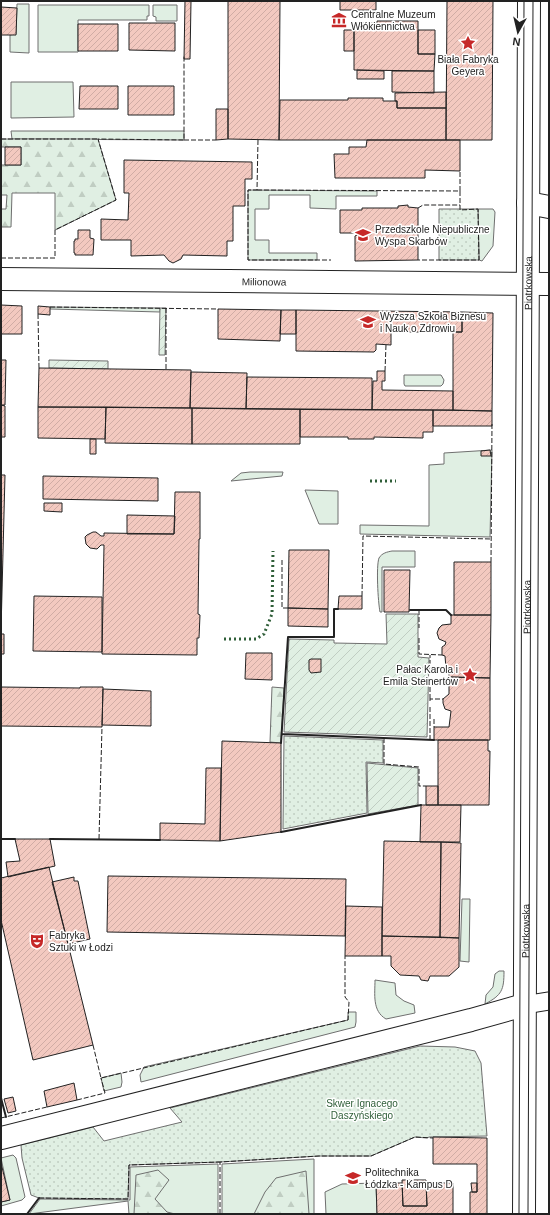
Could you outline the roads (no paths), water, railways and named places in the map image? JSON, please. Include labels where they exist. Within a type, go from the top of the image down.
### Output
[{"type":"street","name":"Piotrkowska","points":[[524,1214],[528,284],[539,205],[529,1]]},
{"type":"street","name":"Milionowa","points":[[1,278],[549,284]]},
{"type":"street","points":[[1,1138],[471,1020],[524,1005],[549,1001]]},
{"type":"tram line","points":[[519,1214],[524,1]]},
{"type":"tram line","points":[[528,1214],[533,1]]},
{"type":"place","name":"Centralne Muzeum Włókiennictwa","points":[[339,20]]},
{"type":"place","name":"Biała Fabryka Geyera","points":[[468,43]]},
{"type":"place","name":"Przedszkole Niepubliczne Wyspa Skarbów","points":[[363,235]]},
{"type":"place","name":"Wyższa Szkoła Biznesu i Nauk o Zdrowiu","points":[[368,322]]},
{"type":"place","name":"Pałac Karola i Emila Steinertów","points":[[470,675]]},
{"type":"place","name":"Fabryka Sztuki w Łodzi","points":[[37,941]]},
{"type":"place","name":"Politechnika Łódzka - Kampus D","points":[[353,1178]]},
{"type":"park label","name":"Skwer Ignacego Daszyńskiego","points":[[362,1108]]}]
